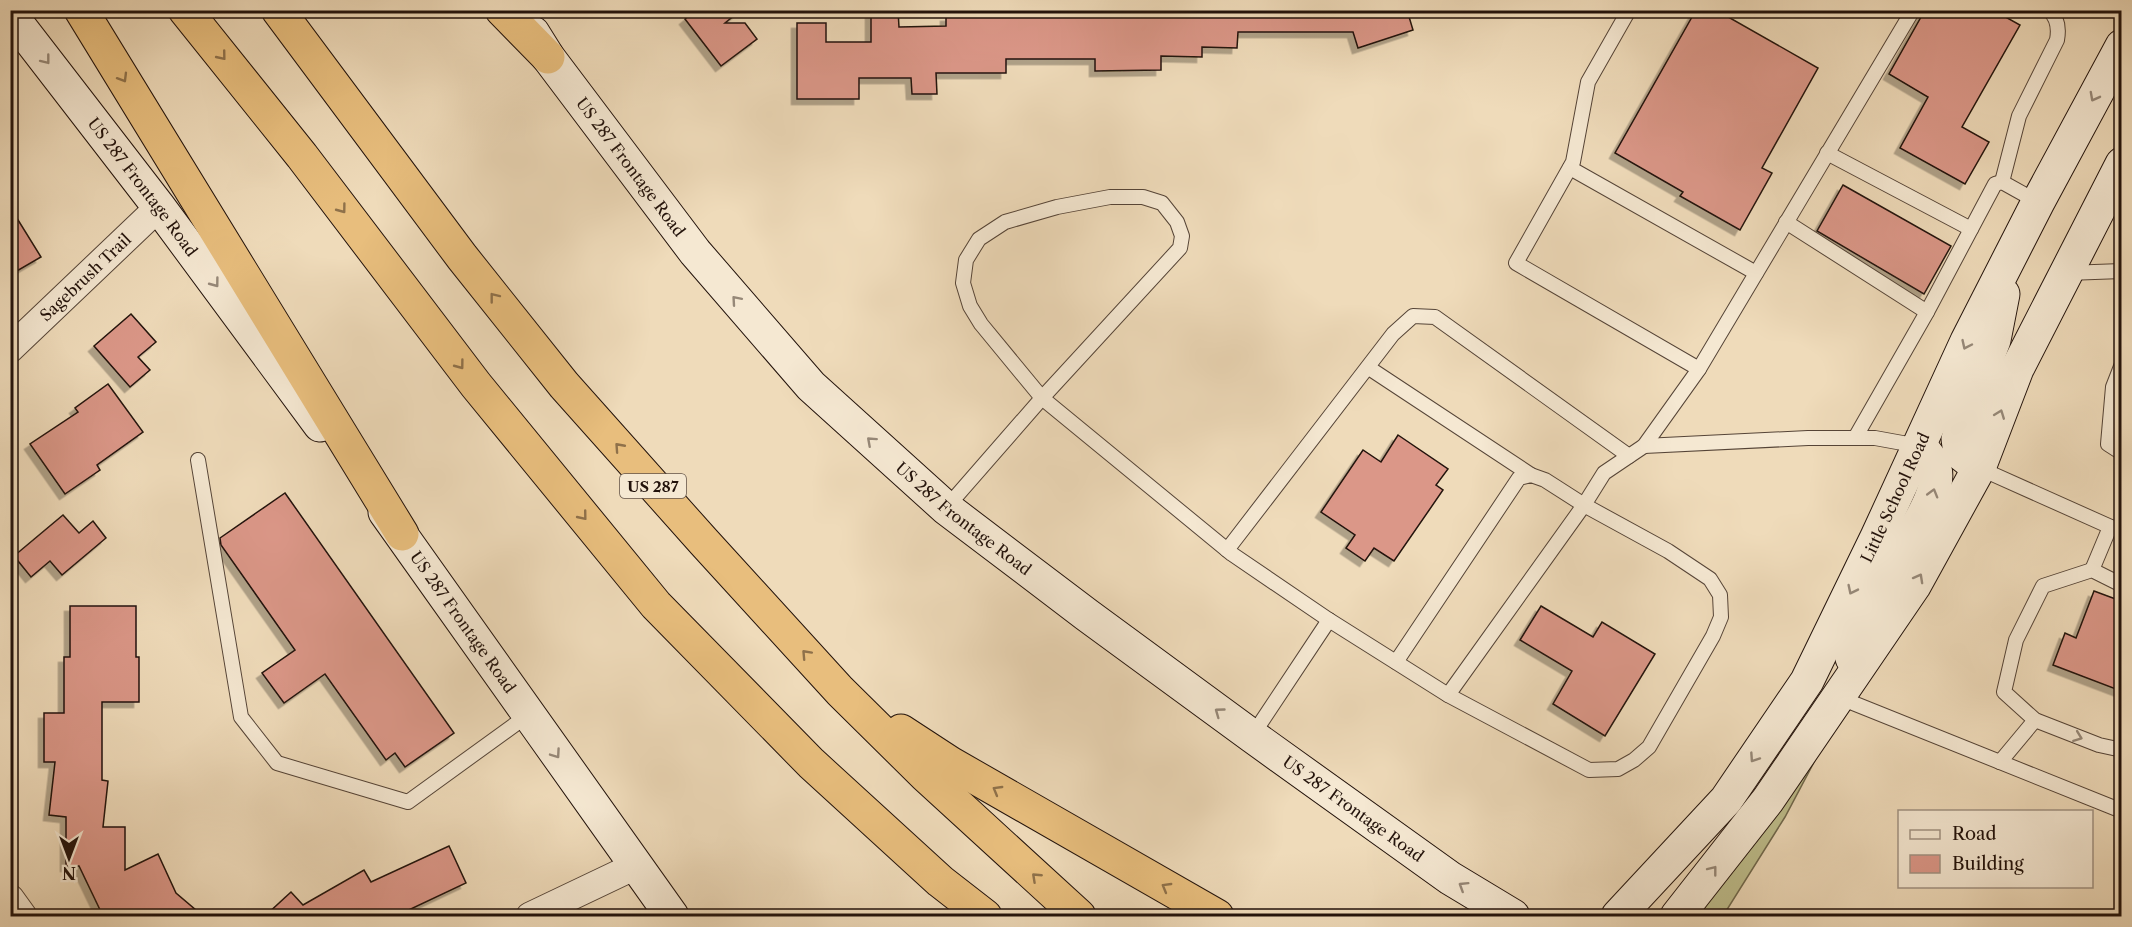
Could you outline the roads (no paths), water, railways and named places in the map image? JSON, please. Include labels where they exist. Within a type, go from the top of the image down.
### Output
[{"type":"highway","points":[[81,10],[402,534]]},
{"type":"highway","points":[[185,10],[302,156],[476,385],[656,605],[811,763],[940,881],[984,916]]},
{"type":"highway","name":"US 287","points":[[278,10],[462,257],[564,385],[840,691],[934,783],[1079,916]]},
{"type":"highway","points":[[502,10],[548,57]]},
{"type":"highway","points":[[840,691],[950,763],[1217,916]]},
{"type":"main road","name":"US 287 Frontage Road","points":[[519,10],[548,57],[695,252],[811,386],[946,508],[1087,615],[1450,878],[1513,916]]},
{"type":"main road","name":"US 287 Frontage Road","points":[[10,14],[159,207],[402,534],[672,916]]},
{"type":"main road","name":"Little School Road","points":[[1618,916],[1726,800],[1807,681],[1872,548],[1967,341],[2121,46]]},
{"type":"main road","points":[[1677,916],[1768,800],[1914,586],[1979,468],[2017,369],[2121,164]]},
{"type":"main road","points":[[1979,468],[1960,453],[1958,439],[1994,340],[2008,263]]},
{"type":"main road","points":[[1839,697],[1871,598],[1887,576],[1930,504],[1936,484],[1936,470],[1929,455],[1919,446]]},
{"type":"street","name":"Sagebrush Trail","points":[[10,349],[159,207]]},
{"type":"street","points":[[530,916],[635,866]]},
{"type":"street","points":[[10,898],[23,916]]},
{"type":"lane","points":[[1629,10],[1588,82],[1573,162],[1515,263],[1699,369]]},
{"type":"lane","points":[[1448,695],[1584,505],[1604,473],[1644,446],[1699,369],[1913,10]]},
{"type":"lane","points":[[2002,183],[2019,116],[2057,40],[2059,28],[2049,10]]},
{"type":"lane","points":[[1827,153],[1971,229]]},
{"type":"lane","points":[[1570,168],[1756,273]]},
{"type":"lane","points":[[1855,438],[1927,312],[1995,184],[2002,183],[2038,202]]},
{"type":"lane","points":[[946,508],[1042,398],[1180,248],[1182,236],[1177,222],[1162,203],[1143,197],[1110,197],[1057,207],[1005,222],[979,239],[966,260],[963,283],[970,306],[981,324],[1042,398],[1227,550],[1329,620],[1448,695],[1589,770],[1618,769],[1634,760],[1649,747],[1713,636],[1721,617],[1720,596],[1710,579],[1668,551],[1584,505],[1545,480],[1531,475],[1369,368]]},
{"type":"lane","points":[[1786,222],[1927,312]]},
{"type":"lane","points":[[2066,273],[2121,271]]},
{"type":"lane","points":[[1227,550],[1393,334],[1413,316],[1435,317],[1629,456]]},
{"type":"lane","points":[[2121,364],[2113,387],[2108,444],[2121,453]]},
{"type":"lane","points":[[1644,446],[1855,438],[1875,438],[1919,446]]},
{"type":"lane","points":[[198,460],[241,717],[277,763],[408,802],[528,715]]},
{"type":"lane","points":[[1979,468],[2116,529],[2092,570],[2043,586],[2016,640],[2004,692],[2035,720],[2099,745],[2121,750]]},
{"type":"lane","points":[[1396,662],[1520,478],[1531,475]]},
{"type":"lane","points":[[2092,570],[2121,585]]},
{"type":"lane","points":[[1252,736],[1329,620]]},
{"type":"lane","points":[[1839,697],[2121,811]]},
{"type":"lane","points":[[2000,762],[2035,720]]}]
